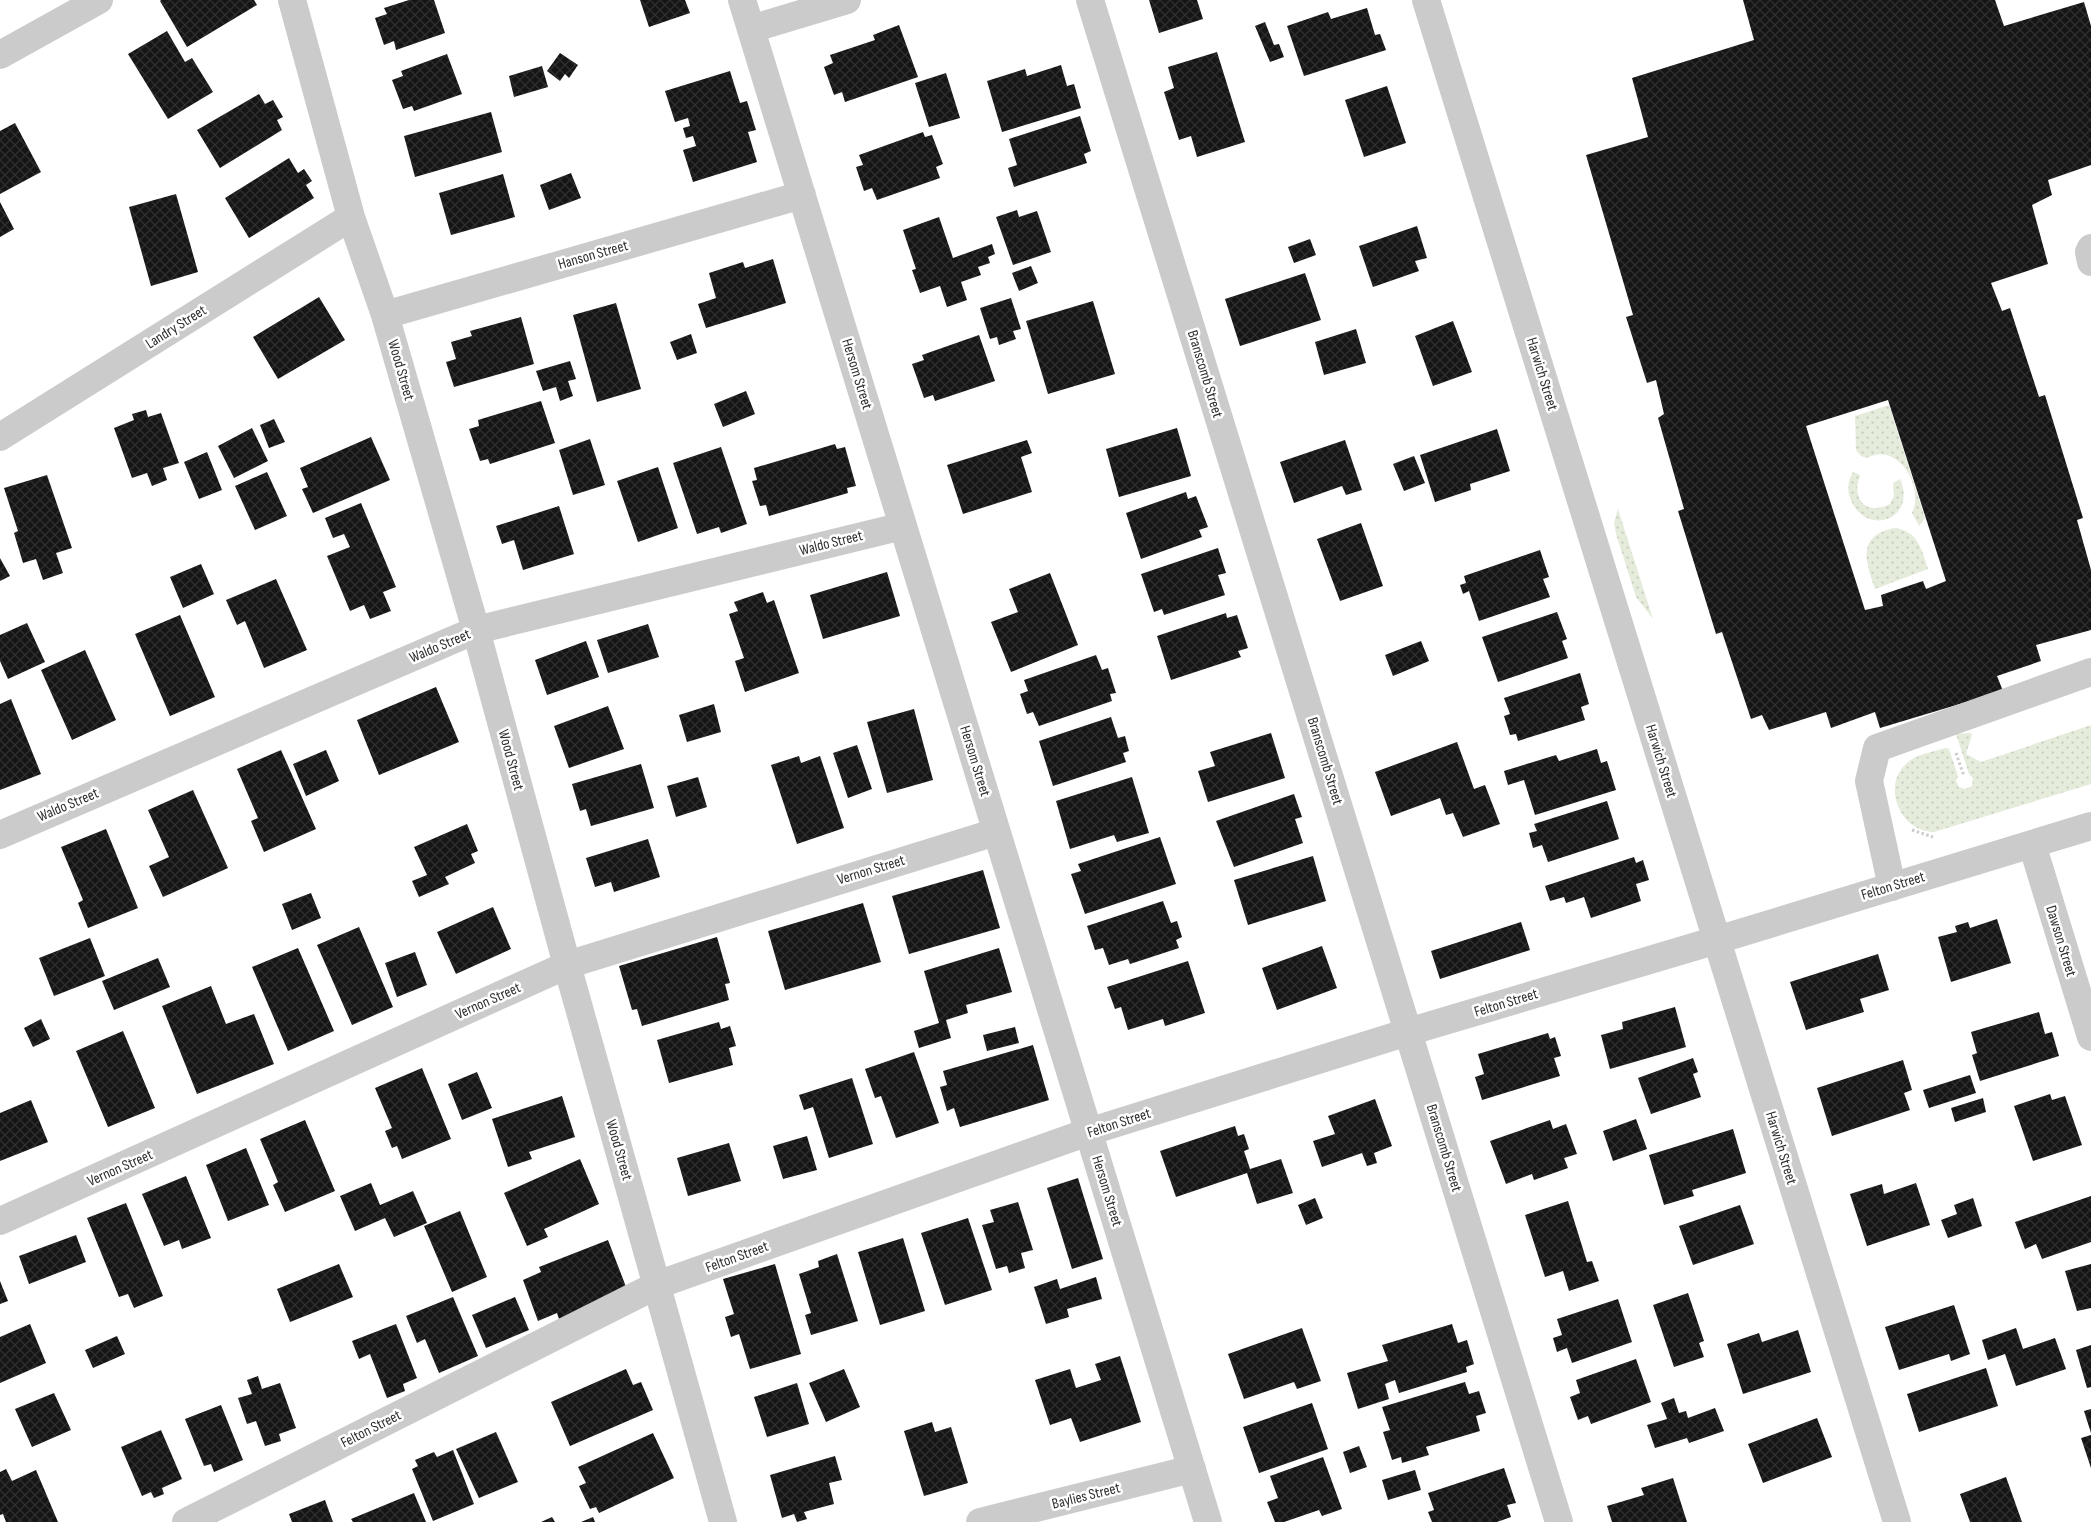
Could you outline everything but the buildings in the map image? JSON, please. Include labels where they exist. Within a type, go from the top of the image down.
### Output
[{"type":"street","points":[[0,55],[99,0]]},
{"type":"street","name":"Wood Street","points":[[292,0],[351,217],[385,315],[476,630],[567,965],[723,1522]]},
{"type":"street","name":"Hersom Street","points":[[742,0],[1208,1522]]},
{"type":"street","points":[[751,29],[847,0]]},
{"type":"street","name":"Branscomb Street","points":[[1090,0],[1559,1522]]},
{"type":"street","name":"Harwich Street","points":[[1426,0],[1897,1522]]},
{"type":"street","name":"Hanson Street","points":[[385,315],[802,195]]},
{"type":"street","name":"Landry Street","points":[[0,437],[351,217]]},
{"type":"street","points":[[2091,248],[2089,252],[2091,262]]},
{"type":"street","name":"Waldo Street","points":[[0,835],[476,630],[903,526]]},
{"type":"street","points":[[1892,887],[1869,781],[1877,748],[2091,672]]},
{"type":"street","name":"Felton Street","points":[[186,1522],[657,1285],[1088,1132],[1408,1032],[2091,826]]},
{"type":"street","name":"Vernon Street","points":[[0,1221],[567,965],[996,832]]},
{"type":"street","name":"Dawson Street","points":[[2032,844],[2091,1038]]},
{"type":"street","name":"Baylies Street","points":[[980,1522],[1192,1469]]},
{"type":"path","points":[[1955,748],[1964,776]]},
{"type":"path","points":[[1907,826],[1913,831],[1934,837]]},
{"type":"green space","points":[[1889,405],[1925,518],[1919,526],[1912,513],[1915,491],[1906,469],[1889,456],[1878,454],[1867,458],[1861,456],[1856,450],[1855,416]]},
{"type":"green space","points":[[1853,472],[1860,475],[1858,484],[1859,498],[1863,503],[1874,508],[1890,504],[1894,496],[1893,483],[1900,479],[1904,493],[1902,505],[1896,514],[1887,519],[1877,520],[1867,518],[1857,510],[1848,491]]},
{"type":"green space","points":[[1618,508],[1653,619],[1636,597],[1616,534],[1614,523]]},
{"type":"green space","points":[[1894,528],[1908,532],[1913,537],[1921,548],[1928,569],[1875,589],[1867,560],[1869,543],[1882,532]]},
{"type":"green space","points":[[2091,725],[2091,784],[1934,832],[1922,830],[1912,825],[1898,807],[1895,796],[1895,784],[1899,774],[1910,761],[1930,752],[1945,748],[1949,749],[1958,776],[1956,781],[1959,787],[1965,789],[1972,786],[1973,778],[1969,774],[1956,734],[1971,733],[1966,754],[1981,762]]}]
